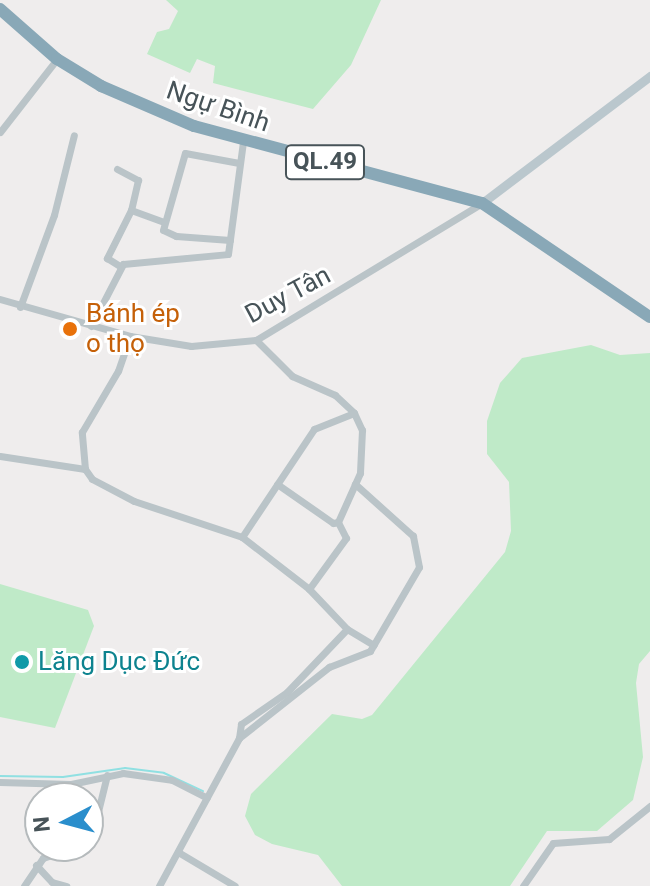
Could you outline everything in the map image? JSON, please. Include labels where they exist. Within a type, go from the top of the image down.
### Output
[{"type":"highway","name":"Ngự Bình","points":[[0,9],[57,59],[101,86],[243,142],[482,203],[650,317]]},
{"type":"street","points":[[2,132],[57,59]]},
{"type":"street","points":[[482,203],[650,76]]},
{"type":"street","points":[[20,307],[54,215],[74,135]]},
{"type":"street","points":[[117,169],[138,180],[131,210],[107,258],[120,266],[228,254],[243,142]]},
{"type":"street","points":[[230,240],[176,236],[163,230],[185,153],[239,163]]},
{"type":"street","name":"Duy Tân","points":[[0,299],[130,336],[191,346],[256,340],[482,203]]},
{"type":"street","points":[[131,210],[164,222]]},
{"type":"street","points":[[91,326],[120,266]]},
{"type":"street","points":[[130,336],[118,371],[82,432],[85,469],[92,479],[134,501],[242,537],[309,589],[347,629],[374,645]]},
{"type":"street","points":[[256,340],[273,363],[335,395],[354,413],[362,430],[355,484],[338,522]]},
{"type":"street","points":[[242,537],[314,429],[354,413]]},
{"type":"street","points":[[0,456],[85,469]]},
{"type":"street","points":[[277,484],[338,522],[346,538],[309,589]]},
{"type":"street","points":[[159,886],[209,798],[222,763],[239,738],[329,667],[365,655],[413,580],[421,556],[413,536],[355,484]]},
{"type":"street","points":[[239,738],[241,724],[287,692],[347,629]]},
{"type":"street","points":[[0,782],[71,784],[107,775],[172,780],[209,798]]},
{"type":"street","points":[[24,886],[36,865],[90,844],[107,775]]},
{"type":"street","points":[[523,886],[556,846],[609,839],[650,806]]},
{"type":"street","points":[[178,852],[235,886]]},
{"type":"street","points":[[36,865],[52,882],[66,886]]},
{"type":"green space","points":[[166,0],[381,0],[351,65],[313,109],[213,83],[215,66],[197,59],[190,73],[147,54],[157,32],[169,29],[178,11]]},
{"type":"green space","points":[[591,345],[620,355],[650,353],[650,651],[639,664],[636,683],[643,757],[633,800],[597,831],[547,831],[510,886],[342,886],[318,855],[272,844],[255,835],[245,816],[251,794],[332,714],[362,719],[372,715],[505,552],[511,531],[509,482],[487,454],[487,421],[500,383],[522,358]]},
{"type":"green space","points":[[0,584],[88,610],[94,626],[55,728],[0,717]]},
{"type":"waterway","points":[[0,776],[63,777],[125,768],[164,773],[203,791]]},
{"type":"place","name":"Bánh ép o thọ","points":[[70,329]]},
{"type":"place","name":"Lăng Dục Đức","points":[[22,662]]}]
